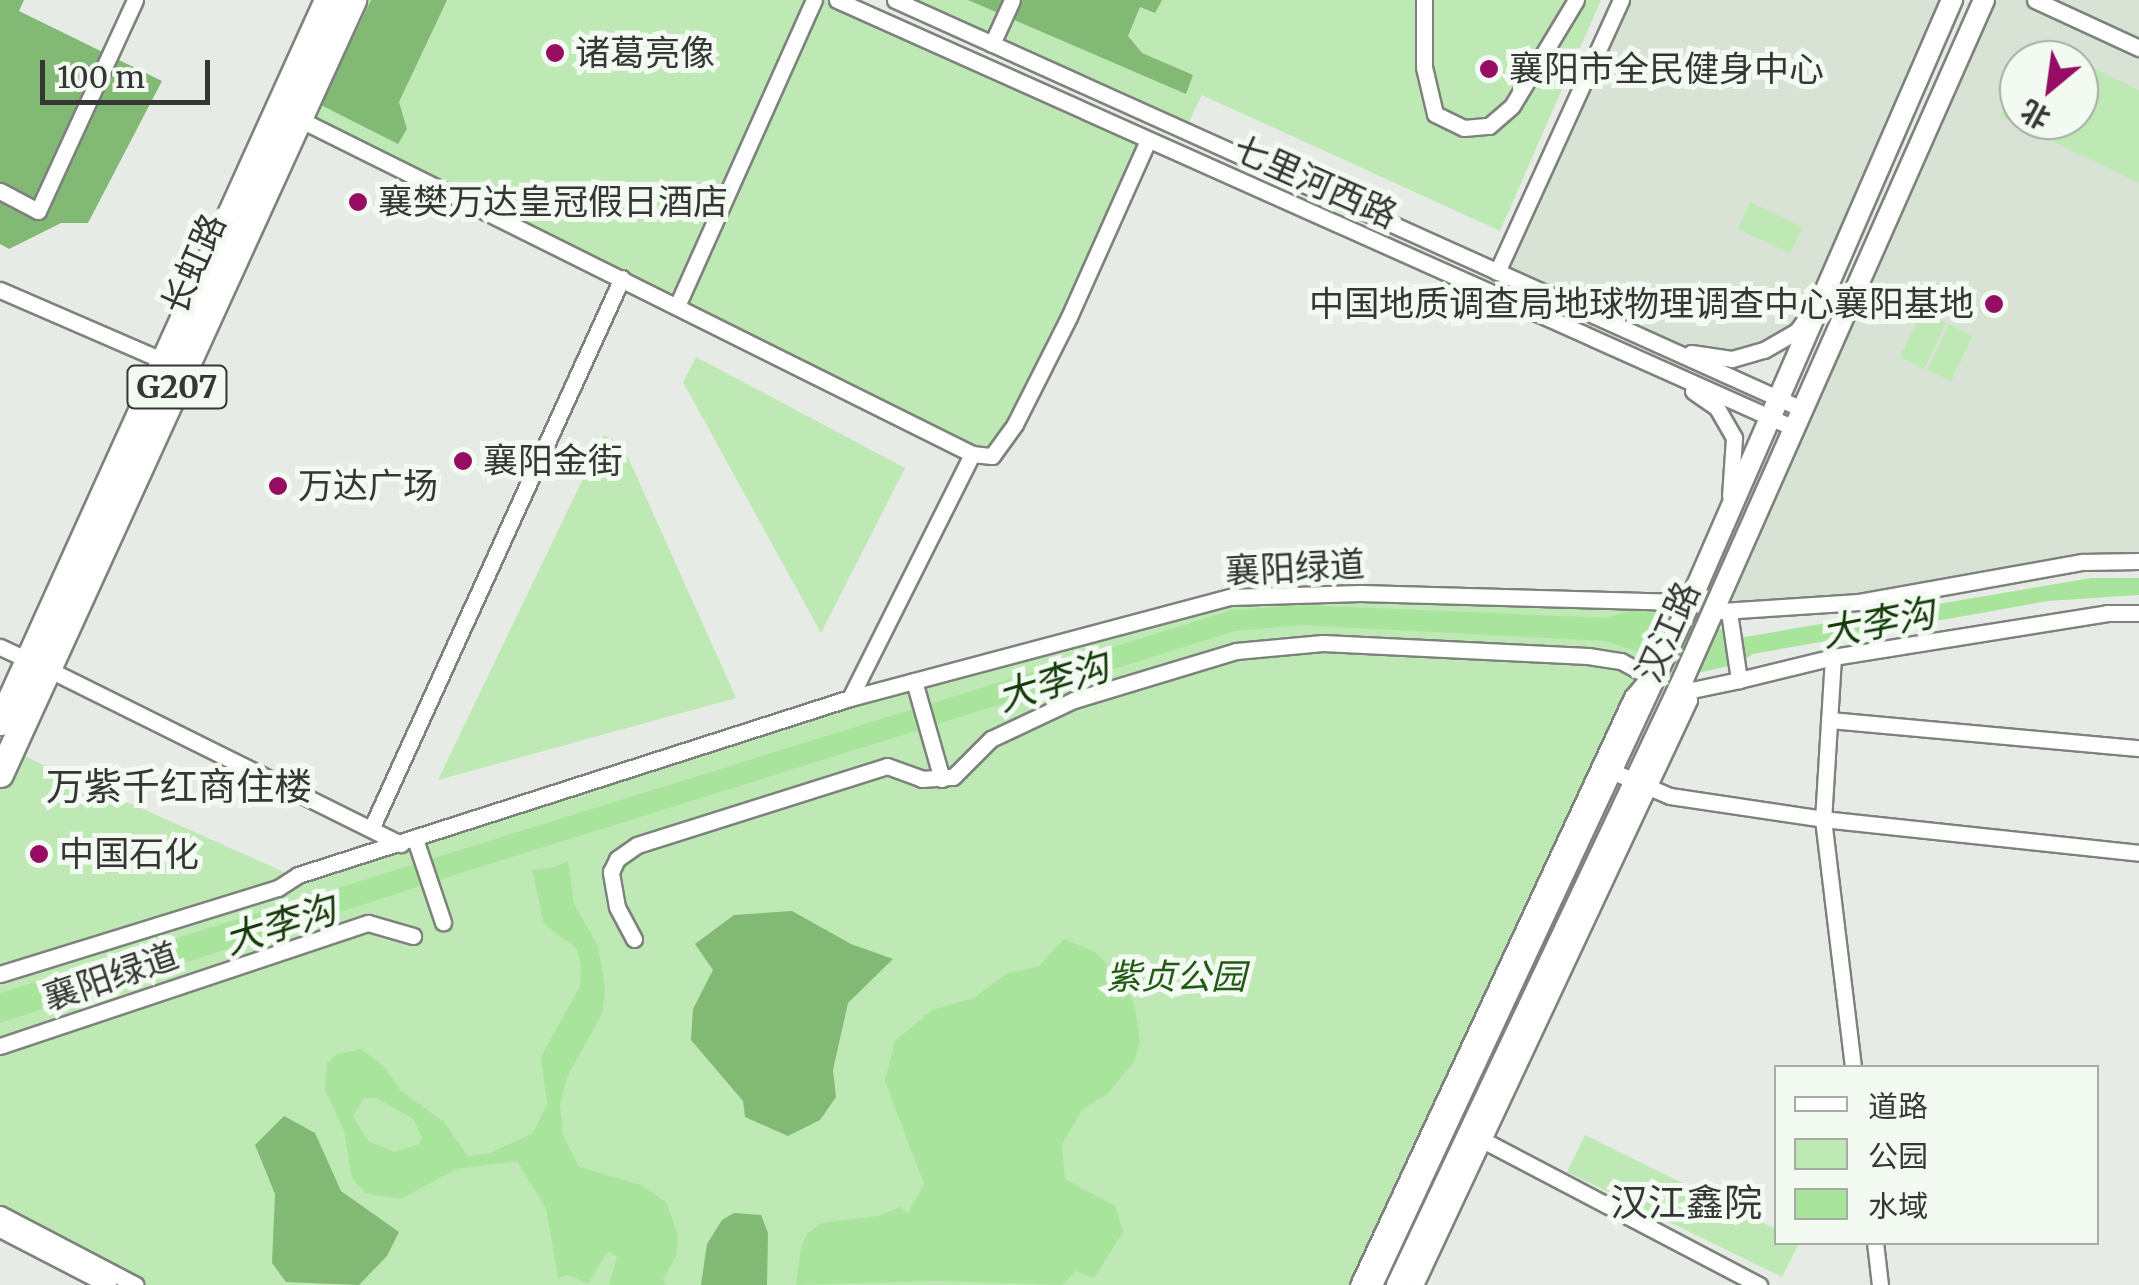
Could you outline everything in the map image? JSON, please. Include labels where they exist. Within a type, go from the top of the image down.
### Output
[{"type":"highway","name":"长虹路","points":[[0,774],[38,665],[164,361],[327,0]]},
{"type":"highway","name":"长虹路","points":[[0,722],[38,665],[353,0]]},
{"type":"main road","name":"汉江路","points":[[1372,1285],[1606,769],[1690,602],[1952,0]]},
{"type":"main road","name":"汉江路","points":[[1396,1285],[1475,1137],[1686,684],[1725,616],[1798,418],[1984,0]]},
{"type":"street","points":[[0,191],[38,211],[135,0]]},
{"type":"street","points":[[677,306],[814,0]]},
{"type":"street","name":"七里河西路","points":[[837,0],[1661,369],[1774,408]]},
{"type":"street","name":"七里河西路","points":[[895,0],[1672,350],[1774,408]]},
{"type":"street","points":[[992,44],[1012,0]]},
{"type":"street","points":[[1421,4],[1424,67],[1435,114],[1464,128],[1489,126],[1512,106],[1576,0]]},
{"type":"street","points":[[1497,272],[1620,0]]},
{"type":"street","points":[[2035,0],[2139,48]]},
{"type":"street","points":[[299,119],[972,454],[992,456],[1015,424],[1148,140]]},
{"type":"street","points":[[372,826],[622,278]]},
{"type":"street","points":[[0,290],[164,361]]},
{"type":"street","points":[[1672,350],[1732,359],[1764,350],[1797,331],[1825,292]]},
{"type":"street","points":[[1661,369],[1717,408],[1734,438],[1736,464],[1725,520]]},
{"type":"street","points":[[1774,408],[1798,418]]},
{"type":"street","points":[[850,698],[972,454]]},
{"type":"street","points":[[1739,674],[1725,616],[1859,602],[2082,562],[2139,561]]},
{"type":"street","name":"襄阳绿道","points":[[0,974],[278,888],[298,875],[411,842],[850,698],[915,685],[1230,597],[1360,593],[1690,602]]},
{"type":"street","points":[[1686,684],[1832,657],[2107,614],[2139,613]]},
{"type":"street","points":[[634,939],[617,908],[610,872],[617,859],[637,845],[887,766],[922,778],[942,779],[968,766],[991,739],[1074,700],[1236,651],[1323,642],[1588,656],[1654,672]]},
{"type":"street","points":[[0,647],[411,842],[442,922]]},
{"type":"street","points":[[1832,657],[1823,818],[1853,1065]]},
{"type":"street","points":[[915,685],[942,779]]},
{"type":"street","points":[[1829,720],[2139,748]]},
{"type":"street","points":[[1358,1285],[1606,769],[1670,796],[1823,818],[2139,853]]},
{"type":"street","name":"襄阳绿道","points":[[0,1046],[368,923],[413,936]]},
{"type":"street","points":[[1415,1285],[1475,1137],[1759,1285]]},
{"type":"street","points":[[0,1214],[136,1285]]},
{"type":"street","points":[[0,1229],[108,1285]]},
{"type":"street","points":[[1874,1245],[1880,1285]]},
{"type":"shaded area","points":[[0,0],[24,0],[19,11],[162,81],[88,223],[61,223],[9,249],[0,244]]},
{"type":"shaded area","points":[[371,0],[447,0],[399,102],[407,129],[398,144],[321,105]]},
{"type":"shaded area","points":[[968,0],[1162,0],[1155,13],[1140,7],[1128,36],[1142,53],[1193,75],[1186,94]]},
{"type":"shaded area","points":[[1621,0],[1952,0],[1797,331],[1732,359],[1672,350],[1497,272]]},
{"type":"shaded area","name":"中国地质调查局地球物理调查中心襄阳基地","points":[[1984,0],[2139,0],[2139,561],[1859,602],[1714,609]]},
{"type":"shaded area","points":[[792,911],[851,944],[893,959],[848,1003],[833,1070],[836,1097],[820,1120],[788,1136],[745,1117],[743,1101],[691,1040],[693,1009],[713,970],[695,944],[734,915]]},
{"type":"shaded area","points":[[284,1116],[315,1133],[341,1191],[399,1232],[387,1256],[359,1285],[286,1282],[272,1263],[275,1194],[255,1145]]},
{"type":"shaded area","points":[[734,1213],[761,1215],[768,1233],[767,1285],[701,1285],[707,1244],[722,1220]]},
{"type":"green space","points":[[353,0],[837,0],[1148,140],[1069,317],[992,456],[299,119]]},
{"type":"green space","points":[[886,0],[1601,0],[1500,231],[1202,95],[1182,136]]},
{"type":"green space","points":[[2099,71],[2139,90],[2139,183],[2050,140],[2099,140]]},
{"type":"green space","points":[[1750,202],[1803,227],[1790,253],[1738,229]]},
{"type":"green space","points":[[1922,311],[1946,323],[1924,369],[1900,357]]},
{"type":"green space","points":[[1949,324],[1973,336],[1951,381],[1927,370]]},
{"type":"green space","points":[[696,357],[905,468],[821,633],[683,382]]},
{"type":"green space","points":[[604,435],[622,444],[736,698],[438,780]]},
{"type":"green space","name":"紫贞公园","points":[[1230,597],[1690,602],[1372,1285],[147,1285],[0,1210],[0,785],[15,752],[295,877],[850,698]]},
{"type":"green space","points":[[1585,1135],[1774,1228],[1774,1245],[1798,1245],[1782,1277],[1567,1172]]},
{"type":"water","name":"大李沟","points":[[2091,578],[2139,578],[2139,595],[2048,601],[1753,654],[1738,664],[1701,672],[1605,641],[1301,625],[1235,631],[448,877],[0,1023],[0,993],[1232,610],[1302,605],[1606,618],[1637,609],[1669,613],[1745,637]]},
{"type":"water","points":[[568,861],[574,904],[598,946],[605,989],[602,1014],[568,1075],[560,1105],[563,1135],[579,1167],[641,1185],[666,1202],[678,1235],[676,1256],[663,1279],[666,1285],[609,1285],[617,1257],[608,1251],[588,1284],[568,1275],[558,1278],[546,1208],[517,1161],[456,1169],[401,1199],[365,1193],[352,1178],[344,1131],[325,1090],[327,1063],[337,1054],[361,1049],[384,1066],[400,1090],[444,1122],[468,1156],[490,1153],[533,1133],[547,1104],[541,1057],[580,986],[577,949],[544,924],[532,870]],"holes":[[[364,1098],[376,1098],[413,1119],[422,1137],[419,1144],[395,1152],[368,1141],[353,1116]]]},
{"type":"water","points":[[1064,939],[1095,952],[1124,982],[1135,1007],[1140,1042],[1134,1062],[1108,1093],[1082,1110],[1062,1144],[1065,1179],[1115,1206],[1123,1232],[1094,1278],[1076,1271],[1062,1285],[935,1281],[796,1285],[801,1247],[807,1234],[821,1223],[879,1216],[900,1207],[908,1213],[924,1184],[885,1081],[895,1041],[932,1010],[974,998],[1006,974],[1039,966]]},
{"type":"place","name":"诸葛亮像","points":[[555,53]]},
{"type":"place","name":"襄阳市全民健身中心","points":[[1489,69]]},
{"type":"place","name":"襄樊万达皇冠假日酒店","points":[[358,202]]},
{"type":"place","name":"中国地质调查局地球物理调查中心襄阳基地","points":[[1994,304]]},
{"type":"place","name":"襄阳金街","points":[[463,461]]},
{"type":"place","name":"万达广场","points":[[278,486]]},
{"type":"place","name":"中国石化","points":[[39,854]]},
{"type":"district","name":"万紫千红商住楼","points":[[179,787]]},
{"type":"district","name":"汉江鑫院","points":[[1686,1203]]}]
